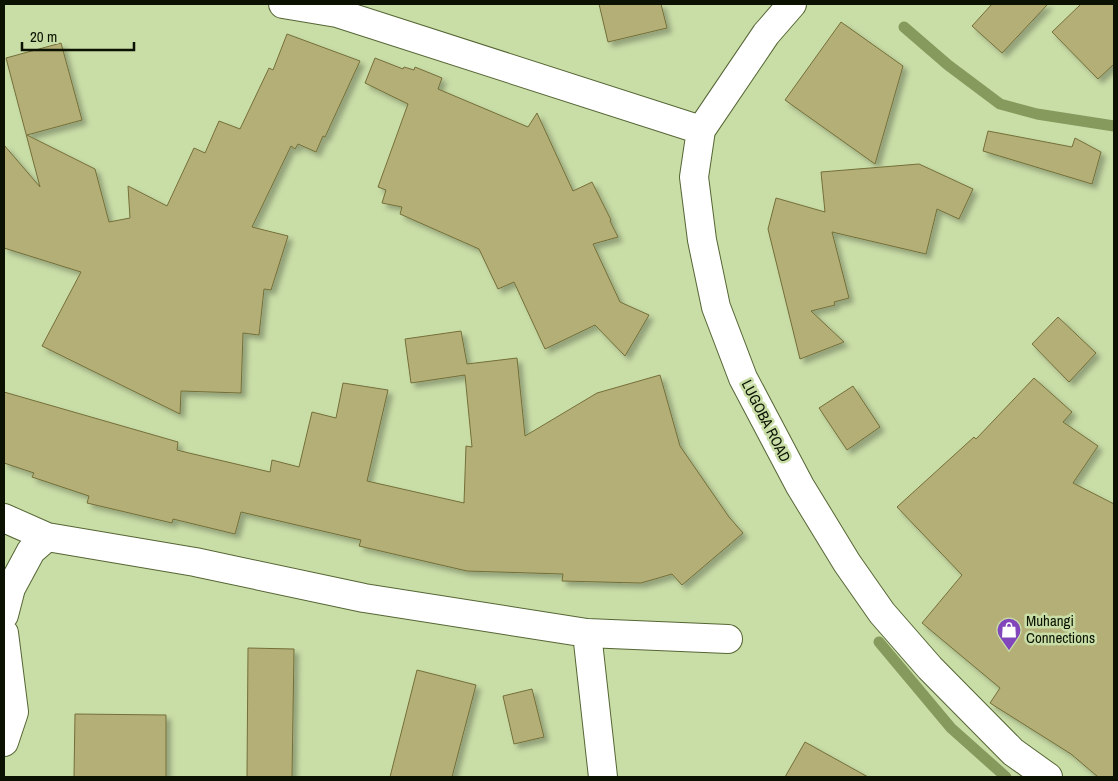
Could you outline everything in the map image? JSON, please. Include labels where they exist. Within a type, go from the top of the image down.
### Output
[{"type":"street","points":[[283,4],[337,8],[701,130]]},
{"type":"street","name":"LUGOBA ROAD","points":[[792,4],[766,34],[701,130],[694,177],[702,240],[716,307],[743,378],[800,486],[847,563],[882,613],[930,668],[1012,752],[1048,777]]},
{"type":"street","points":[[4,518],[47,537],[195,562],[364,598],[587,633],[728,639]]},
{"type":"street","points":[[4,615],[12,588],[31,551],[47,537]]},
{"type":"street","points":[[4,633],[14,712],[4,742]]},
{"type":"street","points":[[587,633],[603,777]]},
{"type":"building","points":[[599,4],[661,4],[667,28],[608,42]]},
{"type":"building","points":[[992,4],[1048,4],[1002,53],[972,26]]},
{"type":"building","points":[[1081,4],[1114,4],[1114,64],[1098,79],[1052,32]]},
{"type":"building","points":[[841,22],[903,66],[875,164],[785,100]]},
{"type":"building","points":[[287,34],[360,61],[325,137],[323,136],[316,152],[298,144],[295,149],[291,146],[252,227],[288,236],[271,290],[264,289],[259,335],[243,333],[241,393],[181,391],[180,414],[42,346],[81,272],[4,248],[4,145],[40,187],[6,58],[61,43],[82,120],[27,135],[95,169],[109,222],[130,218],[128,186],[167,206],[194,148],[205,153],[219,121],[240,129],[269,68],[273,70]]},
{"type":"building","points":[[375,58],[403,69],[404,67],[414,70],[415,67],[442,78],[438,89],[528,127],[537,113],[573,191],[592,182],[611,220],[618,237],[593,244],[620,302],[649,315],[625,356],[595,325],[545,349],[514,282],[498,289],[479,249],[400,214],[402,207],[382,203],[386,190],[378,187],[408,104],[365,83]]},
{"type":"building","points":[[988,131],[1072,147],[1075,138],[1101,152],[1092,184],[983,151]]},
{"type":"building","points":[[919,164],[973,189],[959,219],[937,209],[926,254],[832,232],[849,298],[834,302],[835,305],[811,311],[844,342],[800,359],[768,229],[776,198],[825,212],[821,172]]},
{"type":"building","points":[[1058,317],[1096,353],[1069,382],[1032,344]]},
{"type":"building","points":[[461,331],[467,364],[517,358],[525,436],[597,393],[660,375],[680,446],[729,517],[743,533],[682,585],[672,574],[641,583],[562,581],[563,574],[467,571],[359,546],[361,540],[241,512],[235,534],[173,519],[172,523],[87,503],[89,496],[32,477],[34,473],[4,463],[4,392],[178,442],[177,450],[270,472],[272,460],[299,467],[312,412],[336,418],[343,383],[388,390],[367,481],[464,503],[466,446],[472,447],[465,375],[411,383],[405,339]]},
{"type":"building","points":[[1034,378],[1072,412],[1063,422],[1098,446],[1073,483],[1114,504],[1114,777],[1098,777],[1071,754],[990,703],[1000,688],[922,623],[962,575],[897,507],[974,437],[976,439]]},
{"type":"building","points":[[853,386],[880,427],[847,450],[819,408]]},
{"type":"building","points":[[248,648],[294,649],[292,777],[247,777]]},
{"type":"building","points":[[417,670],[476,685],[452,777],[390,777]]},
{"type":"building","points":[[532,689],[544,737],[514,744],[503,696]]},
{"type":"building","points":[[75,714],[166,715],[166,777],[74,777]]},
{"type":"building","points":[[805,742],[868,777],[785,777]]},
{"type":"waterway","points":[[904,27],[948,65],[1000,104],[1037,114],[1114,126]]},
{"type":"waterway","points":[[879,642],[951,728],[1006,777]]},
{"type":"place","name":"Muhangi Connections","points":[[1009,651]]}]
